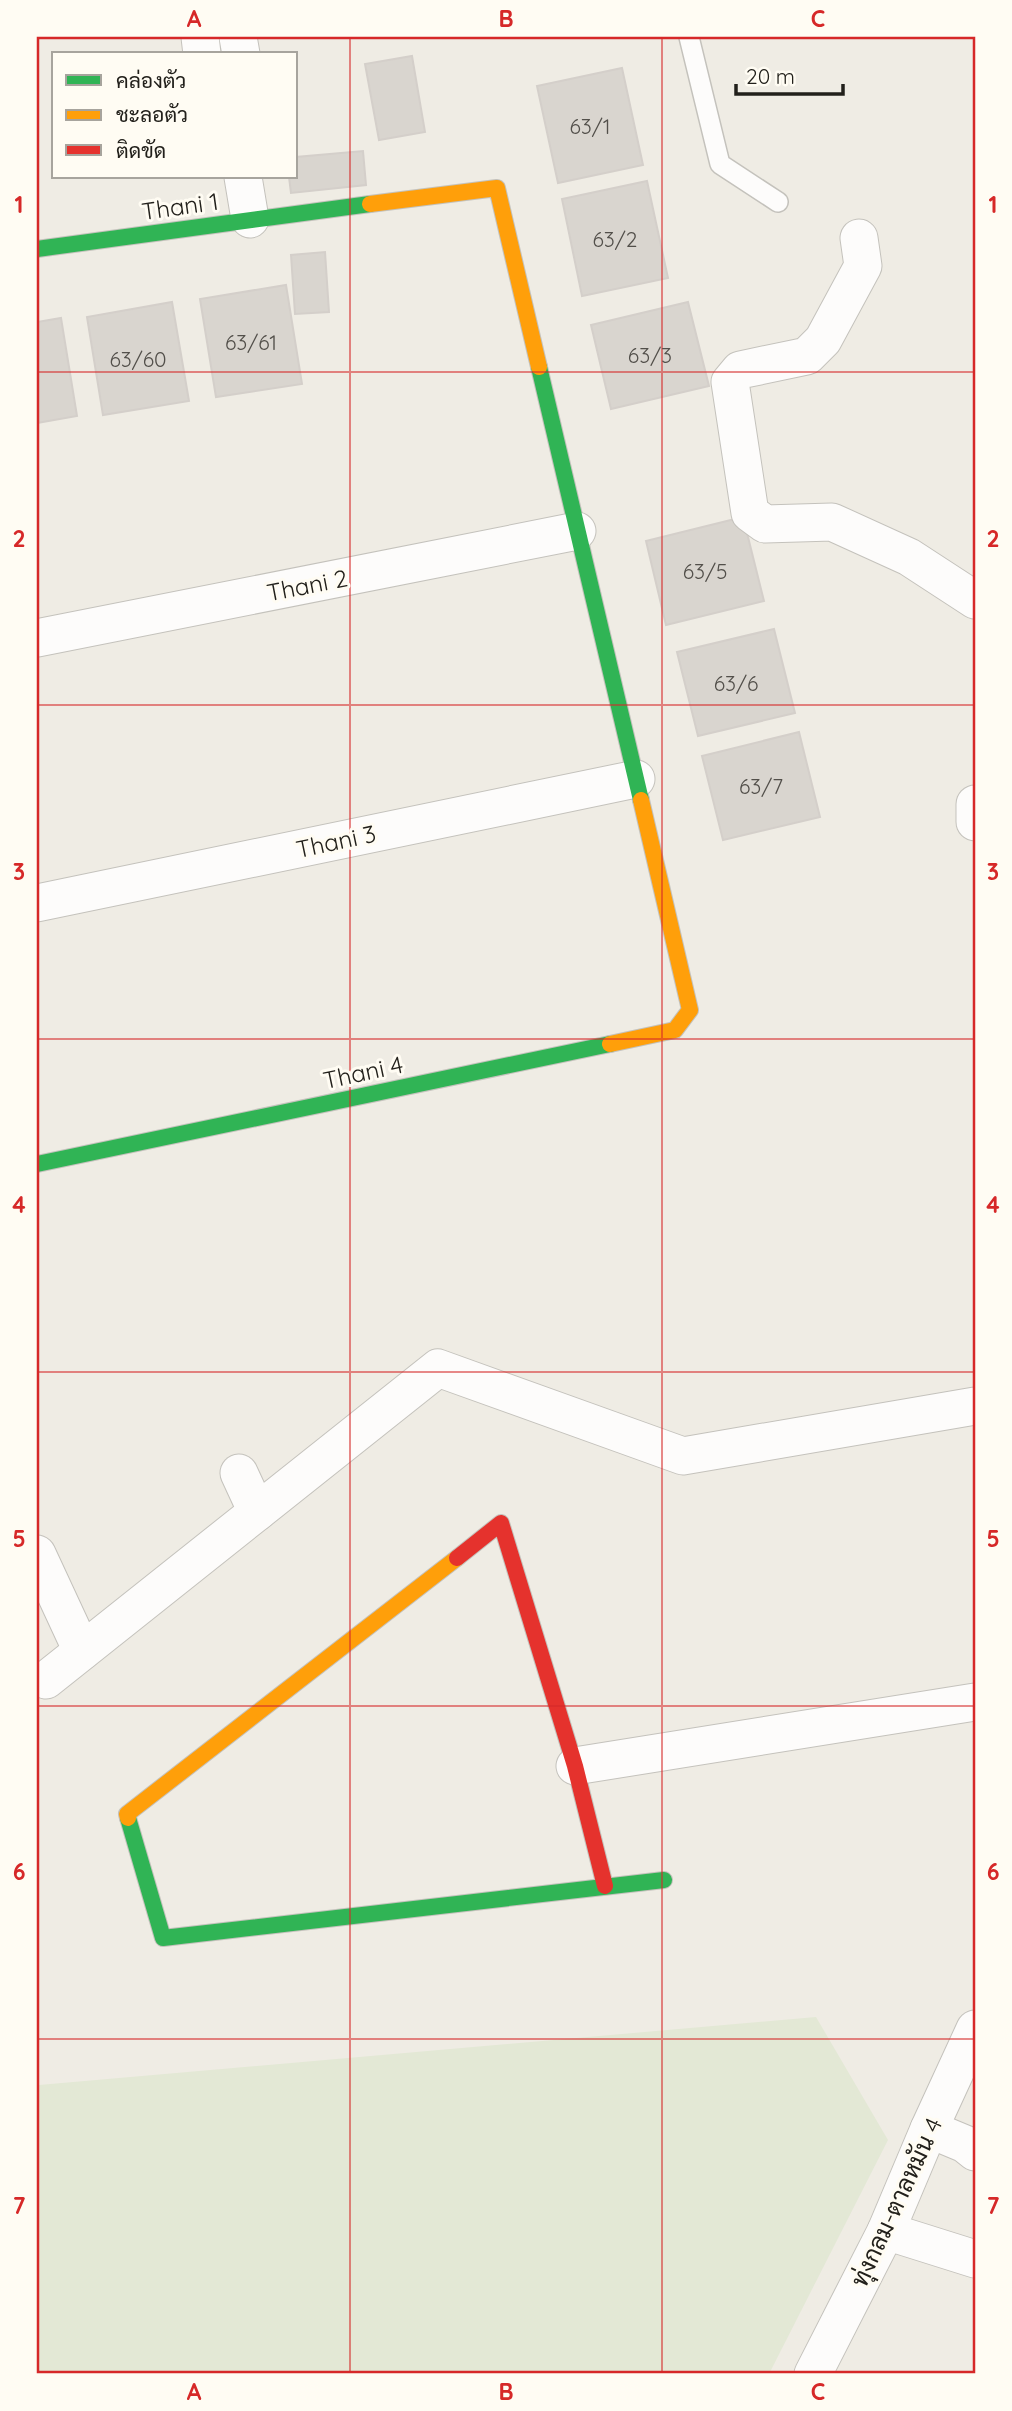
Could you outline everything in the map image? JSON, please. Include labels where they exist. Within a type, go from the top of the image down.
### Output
[{"type":"street","points":[[243,178],[250,219]]},
{"type":"street","name":"Thani 1","points":[[37,249],[497,188],[577,531]]},
{"type":"street","points":[[859,238],[863,266],[823,340],[807,356],[740,370],[730,382],[750,513],[765,524],[832,522],[909,557],[975,600]]},
{"type":"street","points":[[577,531],[636,779]]},
{"type":"street","name":"Thani 2","points":[[37,638],[577,531]]},
{"type":"street","name":"Thani 3","points":[[37,903],[636,779]]},
{"type":"street","name":"Thani 4","points":[[37,1164],[675,1030],[690,1010],[636,779]]},
{"type":"street","points":[[975,804],[975,822]]},
{"type":"street","points":[[46,1680],[438,1368],[683,1457],[975,1406]]},
{"type":"street","points":[[239,1473],[257,1512]]},
{"type":"street","points":[[605,1886],[575,1766],[501,1523],[127,1814],[163,1938],[664,1880]]},
{"type":"street","points":[[37,1554],[82,1651]]},
{"type":"street","points":[[575,1766],[975,1702]]},
{"type":"street","name":"ทุ่งกลม-ตาลหมัน 4","points":[[813,2374],[886,2231],[975,2029]]},
{"type":"street","points":[[929,2129],[965,2144],[975,2152]]},
{"type":"street","points":[[886,2231],[975,2259]]},
{"type":"lane","points":[[689,37],[720,164],[778,202]]},
{"type":"green space","points":[[816,2017],[888,2140],[769,2374],[37,2374],[39,2085]]},
{"type":"building","points":[[412,56],[425,132],[379,140],[365,64]]},
{"type":"building","points":[[622,68],[643,165],[558,183],[537,86]]},
{"type":"building","points":[[363,151],[366,185],[291,193],[289,178],[298,178],[298,157]]},
{"type":"building","points":[[647,181],[668,278],[582,296],[562,199]]},
{"type":"building","points":[[325,252],[329,312],[295,314],[291,255]]},
{"type":"building","points":[[286,285],[302,384],[216,397],[200,299]]},
{"type":"building","points":[[172,302],[189,401],[103,415],[87,317]]},
{"type":"building","points":[[688,302],[709,386],[611,409],[591,325]]},
{"type":"building","points":[[61,318],[77,416],[37,423],[37,322]]},
{"type":"building","points":[[743,517],[764,601],[666,625],[646,541]]},
{"type":"building","points":[[774,629],[795,713],[698,736],[677,652]]},
{"type":"building","points":[[799,732],[820,817],[723,840],[702,756]]},
{"type":"traffic: fast","points":[[37,249],[370,204]]},
{"type":"traffic: fast","points":[[539,367],[641,800]]},
{"type":"traffic: fast","points":[[37,1164],[610,1044]]},
{"type":"traffic: fast","points":[[128,1818],[163,1938],[664,1880]]},
{"type":"traffic: slow","points":[[370,204],[497,188],[539,367]]},
{"type":"traffic: slow","points":[[610,1044],[675,1030],[690,1010],[641,800]]},
{"type":"traffic: slow","points":[[128,1818],[127,1814],[457,1558]]},
{"type":"traffic: jam","points":[[457,1558],[501,1523],[575,1766],[605,1886]]}]
